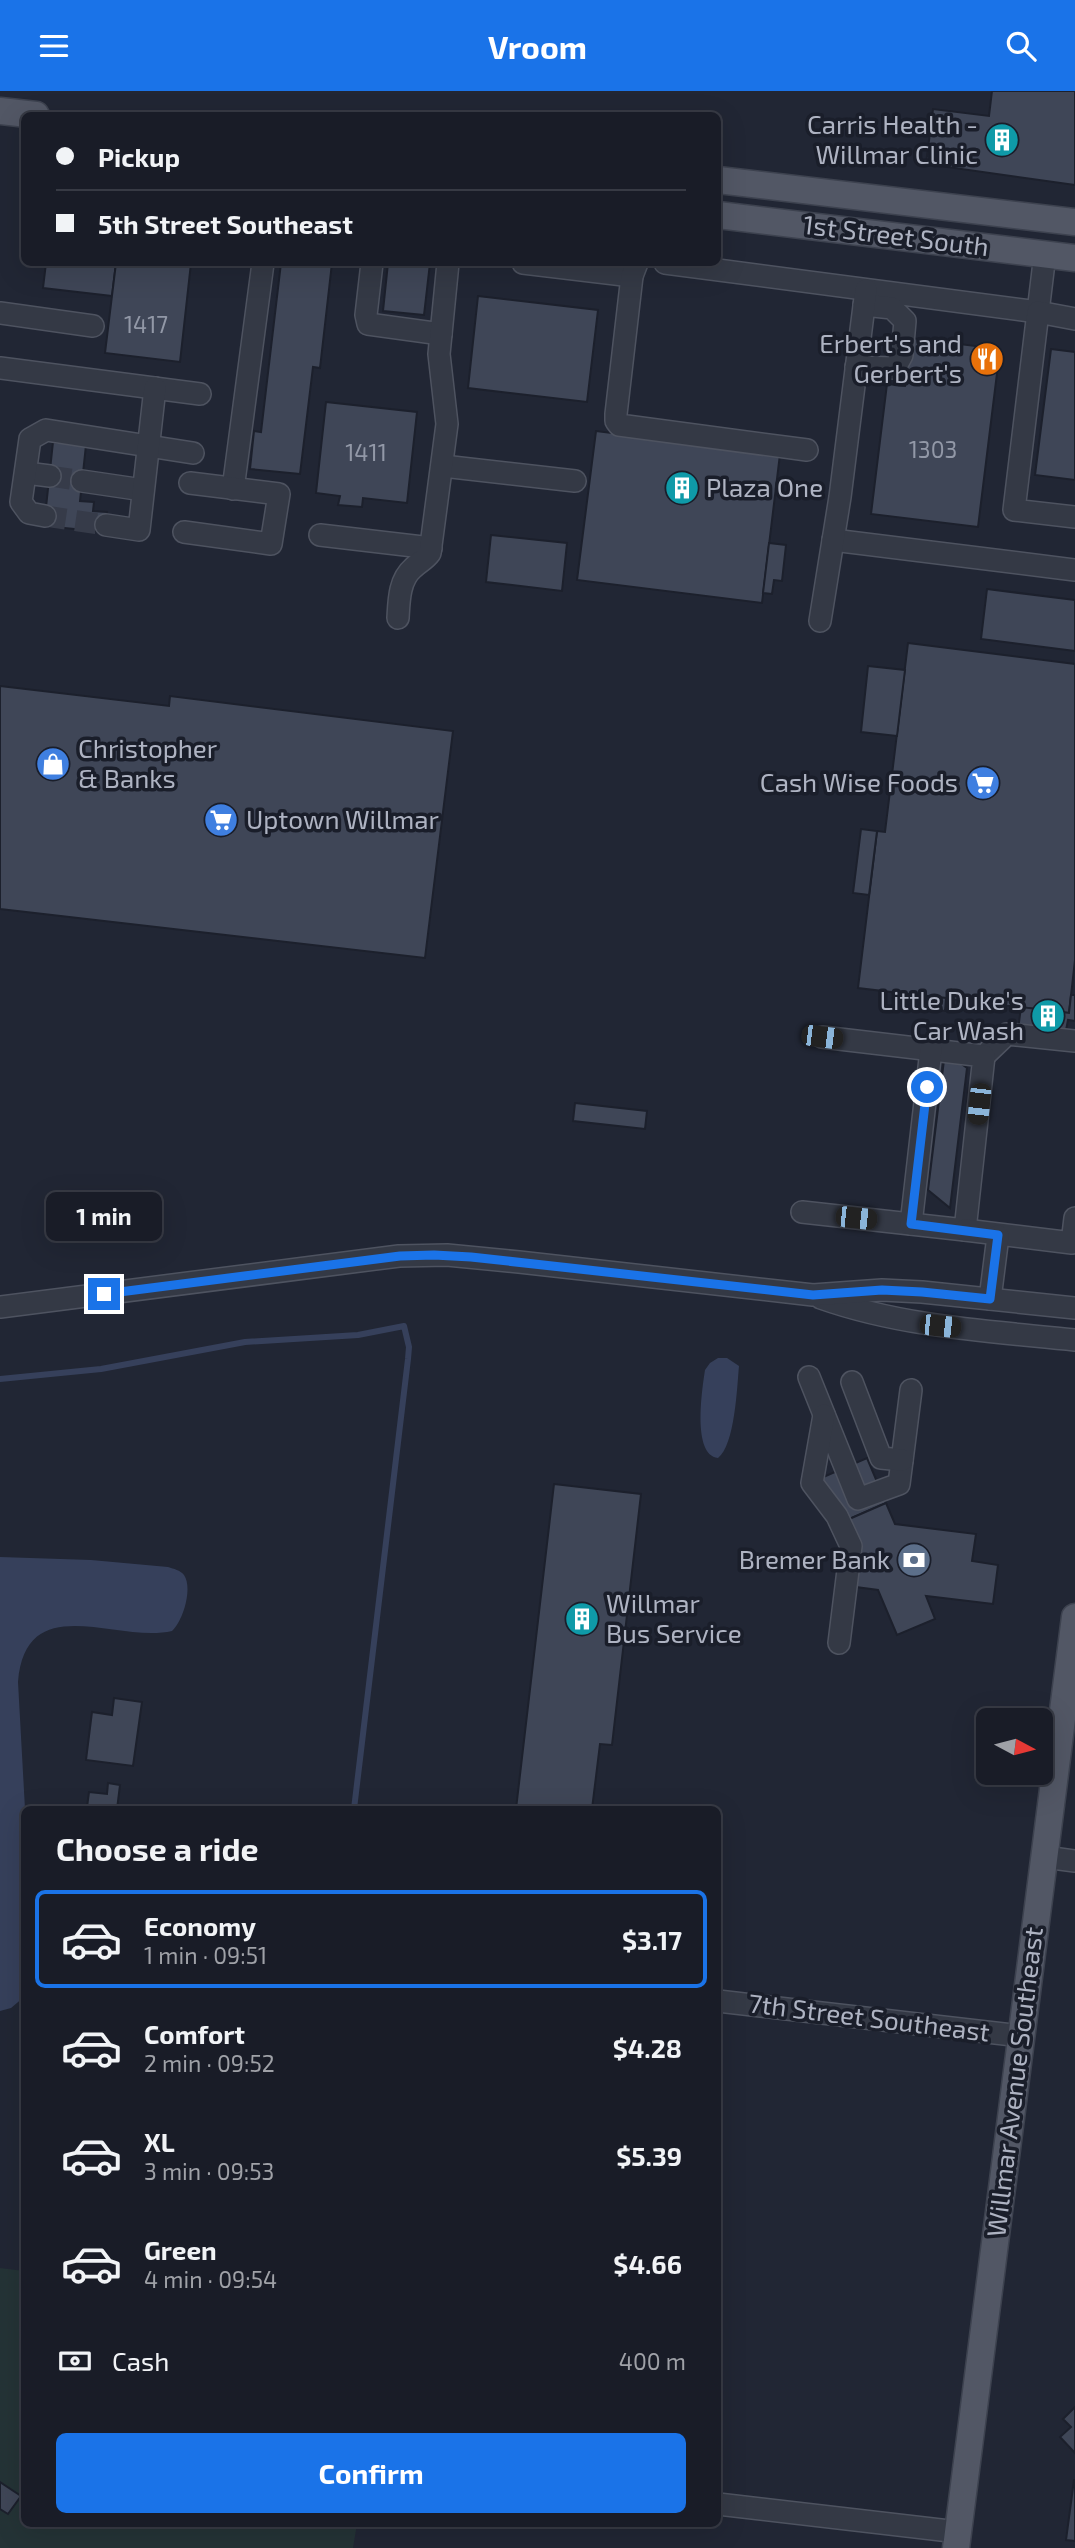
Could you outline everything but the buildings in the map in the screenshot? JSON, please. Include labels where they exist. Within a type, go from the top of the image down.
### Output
[{"type":"main road","points":[[0,111],[21,113]]},
{"type":"main road","name":"1st Street South","points":[[721,180],[1075,222]]},
{"type":"main road","name":"1st Street South","points":[[721,215],[1075,258]]},
{"type":"main road","name":"Willmar Avenue Southeast","points":[[957,2540],[1075,1617]]},
{"type":"street","points":[[1045,254],[1014,509],[1075,517]]},
{"type":"street","points":[[233,489],[263,266]]},
{"type":"street","points":[[372,266],[366,316],[368,324],[435,334]]},
{"type":"street","points":[[398,618],[404,579],[425,560],[431,548],[443,466],[447,424],[435,334],[439,266]]},
{"type":"street","points":[[435,334],[447,266]]},
{"type":"street","points":[[578,266],[634,269],[615,421],[619,425],[807,450]]},
{"type":"street","points":[[683,266],[865,297],[1038,312],[1075,319]]},
{"type":"street","points":[[820,621],[865,297]]},
{"type":"street","points":[[856,367],[895,368],[902,355],[905,321],[892,308],[865,297]]},
{"type":"street","points":[[0,313],[93,326]]},
{"type":"street","points":[[0,368],[201,394]]},
{"type":"street","points":[[106,525],[139,530],[155,388]]},
{"type":"street","points":[[45,516],[29,513],[21,502],[30,439],[46,431],[193,453]]},
{"type":"street","points":[[443,466],[575,481]]},
{"type":"street","points":[[26,473],[50,476]]},
{"type":"street","points":[[82,481],[143,490]]},
{"type":"street","points":[[184,532],[271,544],[279,494],[190,483]]},
{"type":"street","points":[[320,535],[431,548]]},
{"type":"street","points":[[833,540],[1075,570]]},
{"type":"street","points":[[965,1230],[984,1056],[1007,1034],[1075,1041]]},
{"type":"street","points":[[822,1037],[984,1056]]},
{"type":"street","points":[[911,1224],[931,1050]]},
{"type":"street","points":[[802,1213],[1072,1243],[1075,1217]]},
{"type":"street","points":[[990,1299],[998,1235]]},
{"type":"street","points":[[0,1307],[400,1256],[434,1255],[813,1295],[882,1290],[1075,1308]]},
{"type":"street","points":[[813,1295],[886,1318],[1075,1341]]},
{"type":"street","points":[[809,1377],[858,1499],[899,1484],[911,1390]]},
{"type":"street","points":[[852,1382],[881,1458],[902,1459]]},
{"type":"street","points":[[824,1415],[812,1482],[837,1516],[851,1546],[839,1643]]},
{"type":"street","points":[[1045,1857],[1075,1861]]},
{"type":"street","name":"7th Street Southeast","points":[[721,2001],[1021,2036]]},
{"type":"street","points":[[721,2504],[957,2540]]},
{"type":"shaded area","points":[[0,2268],[21,2271],[21,2527],[356,2527],[353,2548],[0,2548]]},
{"type":"water","points":[[718,1358],[727,1358],[739,1366],[732,1429],[724,1451],[718,1458],[710,1454],[705,1446],[701,1420],[705,1370]]},
{"type":"water","points":[[0,1557],[91,1560],[168,1567],[179,1571],[187,1581],[187,1596],[183,1612],[172,1631],[150,1633],[77,1626],[56,1628],[38,1636],[25,1653],[18,1682],[25,1806],[21,1806],[21,2000],[11,2008],[0,2011]]},
{"type":"waterway","points":[[0,1379],[101,1369],[245,1342],[358,1335],[404,1326],[409,1347],[408,1359],[354,1806]]},
{"type":"tunnel","points":[[50,476],[82,481]]},
{"type":"tunnel","points":[[45,516],[106,525]]},
{"type":"place","name":"Carris Health - Willmar Clinic","points":[[1002,140]]},
{"type":"place","name":"Erbert's and Gerbert's","points":[[987,359]]},
{"type":"place","name":"Plaza One","points":[[682,488]]},
{"type":"place","name":"Christopher & Banks","points":[[53,764]]},
{"type":"place","name":"Cash Wise Foods","points":[[983,783]]},
{"type":"place","name":"Uptown Willmar","points":[[221,820]]},
{"type":"place","name":"Little Duke's Car Wash","points":[[1048,1016]]},
{"type":"place","name":"Bremer Bank","points":[[914,1560]]},
{"type":"place","name":"Willmar Bus Service","points":[[582,1619]]},
{"type":"route","points":[[104,1294],[400,1256],[447,1255],[813,1295],[882,1290],[990,1299],[998,1235],[911,1224],[927,1087]]}]
